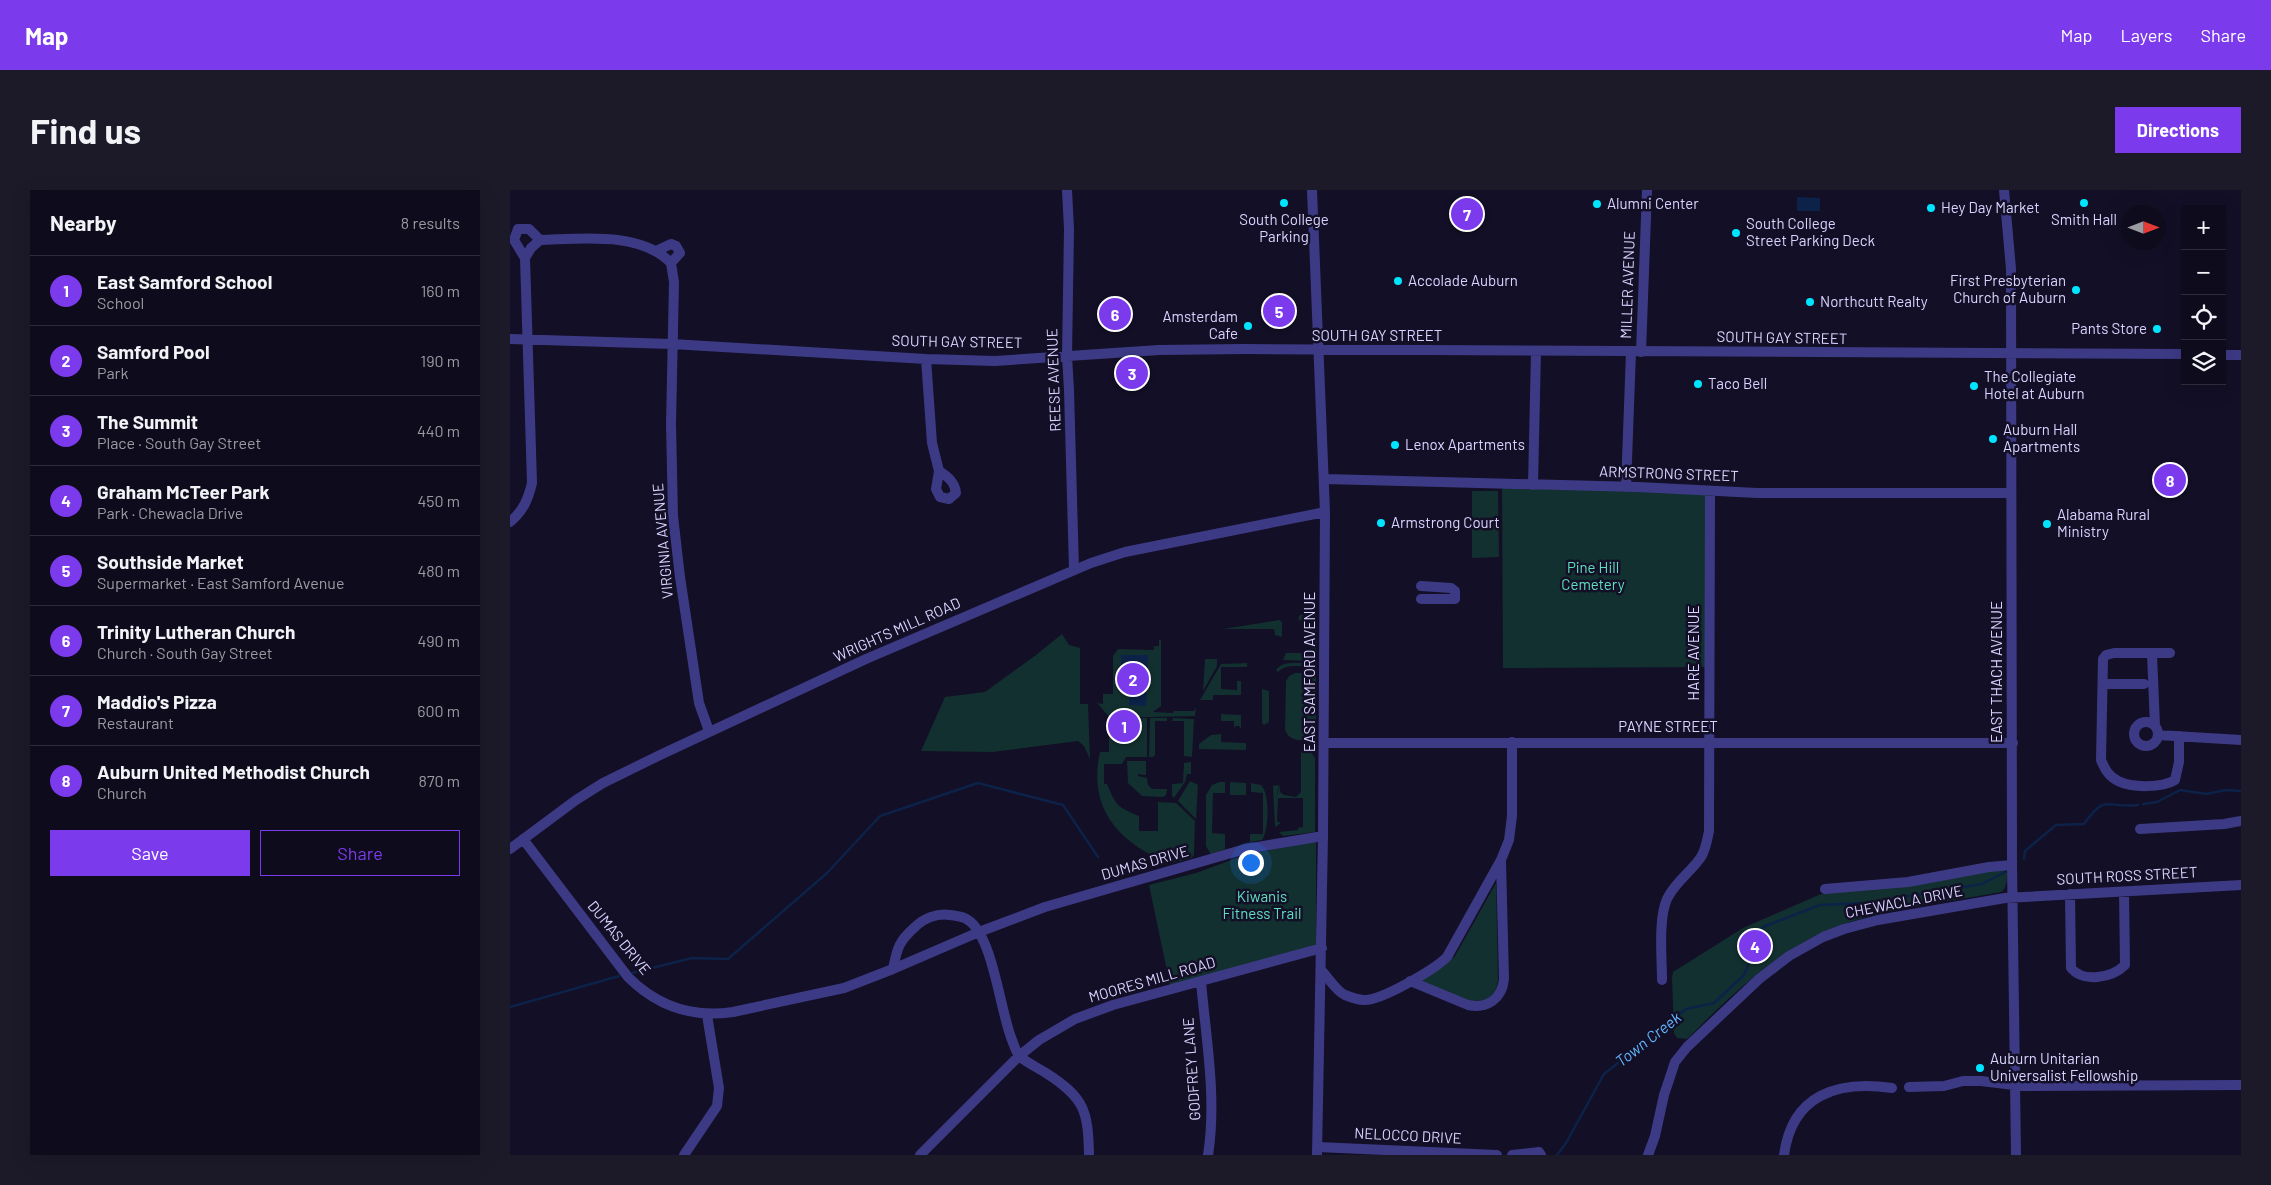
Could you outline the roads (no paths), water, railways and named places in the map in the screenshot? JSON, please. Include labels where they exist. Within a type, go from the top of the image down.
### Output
[{"type":"street","name":"REESE AVENUE","points":[[1067,190],[1069,229],[1066,356],[1070,390],[1074,570]]},
{"type":"street","name":"EAST SAMFORD AVENUE","points":[[1312,190],[1326,512],[1318,1151]]},
{"type":"street","name":"MILLER AVENUE","points":[[1626,487],[1647,190]]},
{"type":"street","name":"EAST THACH AVENUE","points":[[2004,190],[2011,269],[2012,865],[2014,897],[2016,1155]]},
{"type":"street","points":[[510,522],[519,515],[528,500],[532,483],[525,258],[514,240],[518,229],[529,229],[540,240]]},
{"type":"street","points":[[525,258],[531,248],[540,240],[602,239],[630,243],[656,251],[671,263]]},
{"type":"street","name":"VIRGINIA AVENUE","points":[[656,251],[671,244],[676,246],[680,253],[671,263],[674,282],[672,344],[673,516],[699,703],[709,731]]},
{"type":"street","name":"SOUTH GAY STREET","points":[[510,339],[672,344],[926,359],[995,361],[1159,350],[2181,354]]},
{"type":"street","points":[[1533,485],[1536,351]]},
{"type":"street","points":[[2226,355],[2241,355]]},
{"type":"street","points":[[926,359],[932,443],[939,471]]},
{"type":"street","name":"ARMSTRONG STREET","points":[[1325,479],[1710,491],[2012,493]]},
{"type":"street","name":"HARE AVENUE","points":[[1662,980],[1663,916],[1667,899],[1676,884],[1705,849],[1709,831],[1710,491]]},
{"type":"street","name":"WRIGHTS MILL ROAD","points":[[510,849],[576,800],[603,783],[709,731],[866,659],[1074,570],[1125,552],[1326,512]]},
{"type":"street","points":[[1421,586],[1451,588],[1456,594],[1455,598],[1421,599]]},
{"type":"street","points":[[2170,653],[2114,653],[2106,655],[2104,659],[2101,760],[2106,772],[2117,781],[2130,785],[2168,785],[2176,780],[2179,762],[2179,736]]},
{"type":"street","points":[[2152,654],[2156,730],[2179,736],[2241,740]]},
{"type":"street","points":[[2103,684],[2144,684]]},
{"type":"street","name":"PAYNE STREET","points":[[1324,743],[1708,741],[2013,743]]},
{"type":"street","points":[[1321,970],[1344,995],[1365,1000],[1384,995],[1440,964],[1447,956],[1501,860],[1511,830],[1512,742]]},
{"type":"street","points":[[2140,829],[2224,824],[2241,821]]},
{"type":"street","name":"DUMAS DRIVE","points":[[523,839],[616,964],[638,987],[661,1002],[678,1010],[708,1015],[733,1012],[826,992],[893,969],[979,932],[1045,908],[1245,849],[1323,836]]},
{"type":"street","points":[[1410,981],[1477,1007],[1493,1002],[1500,995],[1504,979],[1501,860]]},
{"type":"street","points":[[1824,889],[1884,886],[1989,867],[2012,865]]},
{"type":"street","name":"SOUTH ROSS STREET","points":[[2014,897],[2241,885]]},
{"type":"street","points":[[2070,894],[2071,968],[2076,974],[2084,977],[2110,975],[2118,972],[2125,965],[2124,892]]},
{"type":"street","name":"CHEWACLA DRIVE","points":[[1648,1155],[1655,1136],[1664,1095],[1676,1062],[1699,1034],[1758,979],[1789,956],[1823,937],[1878,920],[2014,897]]},
{"type":"street","points":[[893,969],[899,942],[919,923],[935,915],[961,917],[969,920],[979,932],[988,953],[1008,1030],[1019,1056],[1060,1082],[1080,1103],[1084,1110],[1088,1128],[1088,1155]]},
{"type":"street","name":"MOORES MILL ROAD","points":[[920,1155],[1019,1056],[1039,1040],[1075,1019],[1113,1005],[1322,948]]},
{"type":"street","name":"GODFREY LANE","points":[[1201,982],[1211,1092],[1208,1155]]},
{"type":"street","points":[[684,1155],[717,1106],[720,1088],[708,1015]]},
{"type":"street","points":[[1909,1087],[1944,1086],[1963,1081],[2014,1085],[2241,1085]]},
{"type":"street","points":[[1784,1155],[1788,1133],[1797,1117],[1809,1103],[1824,1093],[1842,1087],[1861,1085],[1892,1088]]},
{"type":"street","points":[[1512,1155],[1535,1150],[1541,1155]]},
{"type":"street","name":"NELOCCO DRIVE","points":[[1318,1151],[1498,1155]]},
{"type":"water","points":[[1797,197],[1820,198],[1820,211],[1797,211]]},
{"type":"water","points":[[1121,655],[1148,655],[1147,684],[1121,684]]},
{"type":"water","points":[[1130,692],[1147,693],[1146,706],[1129,705]]},
{"type":"waterway","points":[[632,973],[692,958],[728,959],[827,873],[880,816],[978,783],[1063,805],[1098,857]]},
{"type":"waterway","name":"Town Creek","points":[[2143,804],[2157,802],[2180,790],[2206,794],[2226,790],[2241,791]]},
{"type":"waterway","name":"Town Creek","points":[[2024,859],[2025,851],[2056,825],[2084,824],[2103,805],[2138,805]]},
{"type":"waterway","name":"Town Creek","points":[[1557,1155],[1566,1143],[1604,1074],[1686,1009],[1714,1003],[1744,975],[1763,927],[1820,905],[1867,903],[1982,884],[2005,872]]},
{"type":"waterway","points":[[510,1007],[619,976]]},
{"type":"place","name":"South College Parking","points":[[1284,203]]},
{"type":"place","name":"Smith Hall","points":[[2084,203]]},
{"type":"place","name":"Alumni Center","points":[[1597,204]]},
{"type":"place","name":"Hey Day Market","points":[[1931,208]]},
{"type":"place","name":"Maddio's Pizza","points":[[1467,214]]},
{"type":"place","name":"South College Street Parking Deck","points":[[1736,233]]},
{"type":"place","name":"Accolade Auburn","points":[[1398,281]]},
{"type":"place","name":"First Presbyterian Church of Auburn","points":[[2076,290]]},
{"type":"place","name":"Northcutt Realty","points":[[1810,302]]},
{"type":"place","name":"Southside Market","points":[[1279,311]]},
{"type":"place","name":"Trinity Lutheran Church","points":[[1115,314]]},
{"type":"place","name":"Amsterdam Cafe","points":[[1248,326]]},
{"type":"place","name":"Pants Store","points":[[2157,329]]},
{"type":"place","name":"The Summit","points":[[1132,373]]},
{"type":"place","name":"Taco Bell","points":[[1698,384]]},
{"type":"place","name":"The Collegiate Hotel at Auburn","points":[[1974,386]]},
{"type":"place","name":"Auburn Hall Apartments","points":[[1993,439]]},
{"type":"place","name":"Lenox Apartments","points":[[1395,445]]},
{"type":"place","name":"Auburn United Methodist Church","points":[[2170,480]]},
{"type":"place","name":"Armstrong Court","points":[[1381,523]]},
{"type":"place","name":"Alabama Rural Ministry","points":[[2047,524]]},
{"type":"place","name":"Samford Pool","points":[[1133,679]]},
{"type":"place","name":"East Samford School","points":[[1124,726]]},
{"type":"place","name":"Graham McTeer Park","points":[[1755,946]]},
{"type":"place","name":"Auburn Unitarian Universalist Fellowship","points":[[1980,1068]]},
{"type":"park label","name":"Pine Hill Cemetery","points":[[1593,576]]},
{"type":"park label","name":"Kiwanis Fitness Trail","points":[[1262,906]]}]
